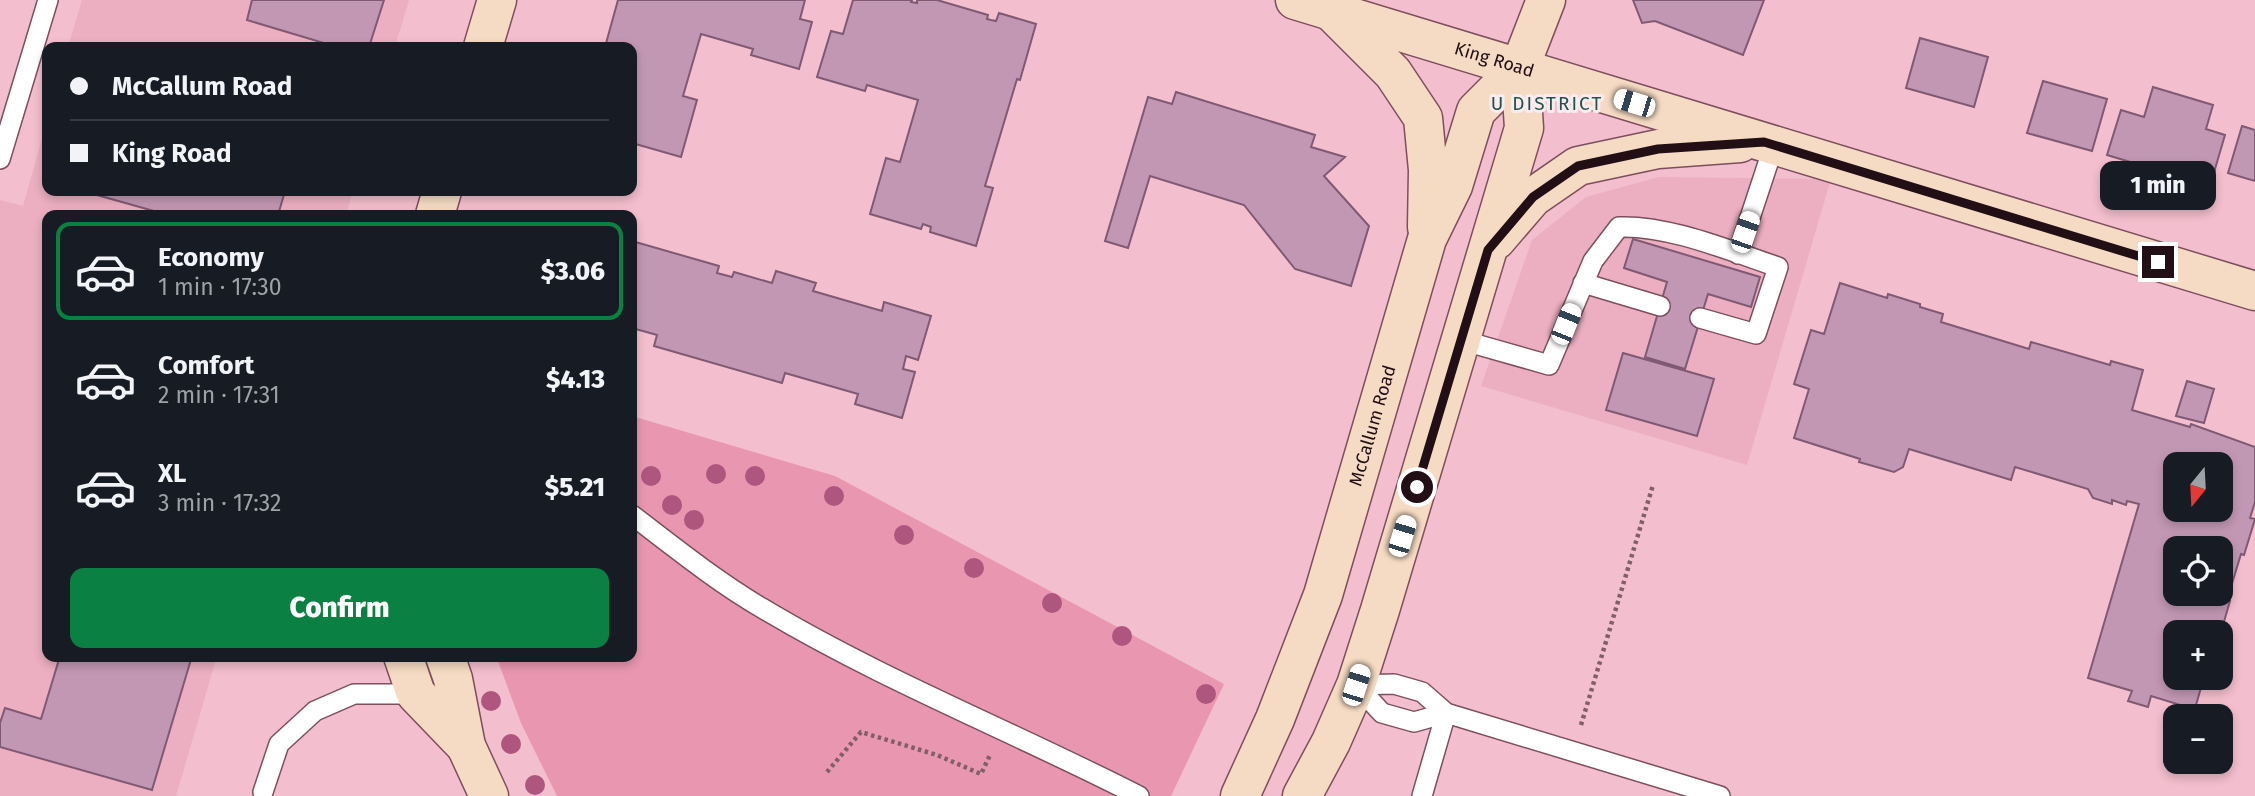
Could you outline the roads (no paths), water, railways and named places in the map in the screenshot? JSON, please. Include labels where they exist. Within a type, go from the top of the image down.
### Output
[{"type":"main road","points":[[485,42],[497,0]]},
{"type":"main road","name":"McCallum Road","points":[[1240,796],[1276,719],[1323,596],[1427,239],[1453,186],[1476,111],[1520,67],[1546,0]]},
{"type":"main road","points":[[1313,5],[1393,73],[1423,118],[1428,170],[1427,239]]},
{"type":"main road","name":"King Road","points":[[1313,5],[2255,291]]},
{"type":"main road","name":"McCallum Road","points":[[1302,796],[1331,742],[1356,685],[1488,250],[1524,128],[1520,67]]},
{"type":"main road","points":[[1488,250],[1533,197],[1578,166],[1658,149],[1769,144]]},
{"type":"main road","points":[[405,662],[416,694],[466,746]]},
{"type":"main road","points":[[447,662],[466,746],[489,796]]},
{"type":"lane","points":[[0,159],[48,0]]},
{"type":"lane","points":[[1738,254],[1769,144]]},
{"type":"lane","points":[[1461,340],[1549,365],[1593,261],[1619,227],[1640,226],[1701,251],[1738,254],[1778,267],[1756,334],[1700,318]]},
{"type":"lane","points":[[1583,283],[1660,306]]},
{"type":"lane","points":[[637,519],[718,580],[763,609],[842,653],[1139,796]]},
{"type":"lane","points":[[1356,685],[1394,684],[1422,692],[1446,713],[1720,796]]},
{"type":"lane","points":[[1356,685],[1382,713],[1414,722],[1446,713]]},
{"type":"lane","points":[[263,792],[279,744],[314,711],[354,694],[416,694]]},
{"type":"lane","points":[[1422,796],[1446,713]]},
{"type":"district","name":"U DISTRICT","points":[[1547,103]]}]
